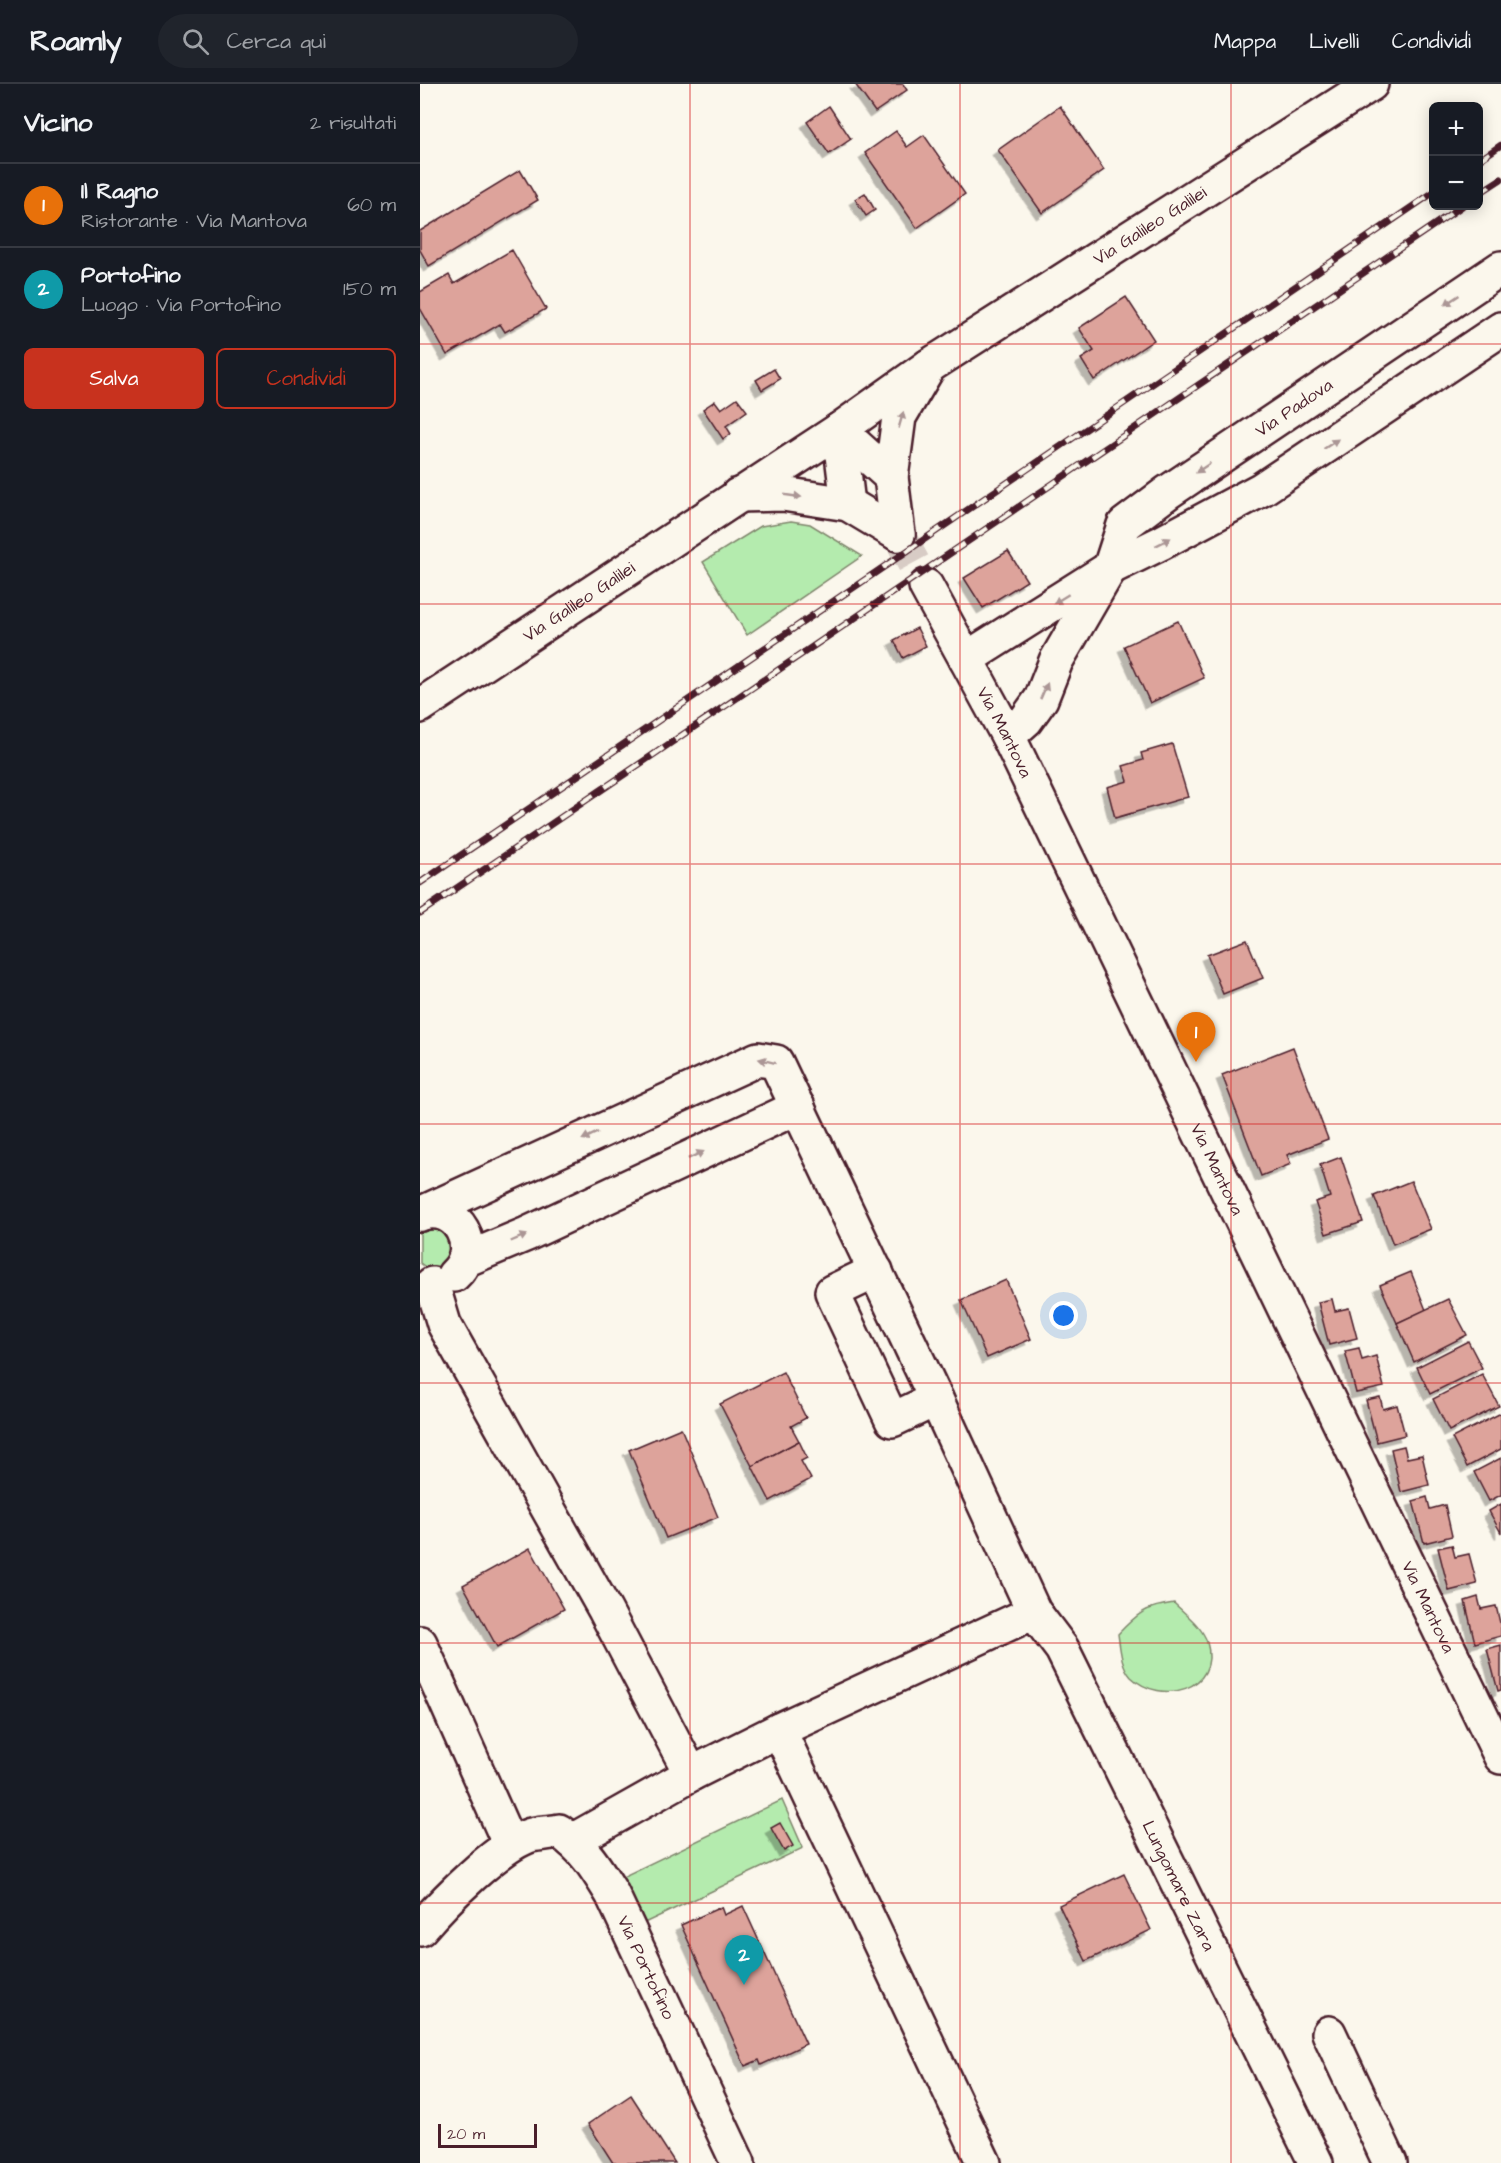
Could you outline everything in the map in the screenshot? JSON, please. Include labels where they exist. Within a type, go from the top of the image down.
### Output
[{"type":"street","name":"Via Galileo Galilei","points":[[420,706],[839,430],[930,366],[1371,84]]},
{"type":"street","name":"Via Padova","points":[[1008,736],[1026,720],[1041,699],[1056,661],[1110,568],[1124,525],[1168,492],[1501,268]]},
{"type":"street","points":[[966,659],[1110,568],[1262,489],[1501,329]]},
{"type":"street","points":[[738,495],[783,495],[848,504],[898,534],[891,477],[899,417],[930,366]]},
{"type":"street","points":[[839,430],[891,477]]},
{"type":"street","points":[[839,430],[848,504]]},
{"type":"street","points":[[1239,444],[1262,489]]},
{"type":"street","name":"Via Mantova","points":[[926,586],[1008,736],[1501,1757]]},
{"type":"street","name":"Lungomare Zara","points":[[420,1214],[758,1059],[776,1062],[1034,1612],[1062,1649],[1316,2163]]},
{"type":"street","points":[[465,1260],[527,1234],[798,1107]]},
{"type":"street","points":[[420,1214],[435,1212],[446,1215],[462,1228],[468,1249],[460,1270],[443,1282],[426,1282],[444,1324],[605,1610],[691,1774]]},
{"type":"street","points":[[876,1271],[832,1292],[892,1420],[936,1399]]},
{"type":"street","points":[[420,1929],[440,1905],[510,1845],[532,1835],[559,1832],[572,1840],[691,1774],[779,1730],[1034,1612]]},
{"type":"street","points":[[420,1643],[510,1845]]},
{"type":"street","points":[[779,1730],[984,2163]]},
{"type":"street","name":"Via Portofino","points":[[572,1840],[591,1859],[612,1894],[738,2163]]},
{"type":"street","points":[[1329,2033],[1390,2163]]},
{"type":"green space","points":[[791,521],[810,524],[862,556],[747,635],[703,562],[761,526]]},
{"type":"green space","points":[[434,1226],[455,1242],[445,1267],[435,1269],[420,1263],[420,1231]]},
{"type":"green space","points":[[1174,1603],[1205,1636],[1209,1658],[1205,1672],[1197,1682],[1186,1688],[1158,1691],[1143,1686],[1128,1673],[1122,1657],[1118,1634],[1143,1612]]},
{"type":"green space","points":[[782,1800],[803,1848],[638,1926],[616,1880]]},
{"type":"building","points":[[855,84],[903,84],[907,90],[875,112]]},
{"type":"building","points":[[829,106],[851,139],[829,154],[807,122]]},
{"type":"building","points":[[1060,106],[1104,170],[1042,213],[998,150]]},
{"type":"building","points":[[896,131],[907,147],[924,135],[965,194],[917,228],[865,153]]},
{"type":"building","points":[[520,170],[538,200],[429,266],[420,250],[420,231]]},
{"type":"building","points":[[865,193],[875,210],[866,216],[855,199]]},
{"type":"building","points":[[512,250],[546,309],[505,332],[500,324],[447,355],[420,308],[420,292],[449,275],[454,284]]},
{"type":"building","points":[[1126,297],[1154,340],[1094,380],[1081,359],[1094,351],[1079,328]]},
{"type":"building","points":[[774,369],[780,379],[762,390],[756,380]]},
{"type":"building","points":[[737,398],[747,411],[726,426],[731,434],[723,439],[703,409],[715,401],[721,409]]},
{"type":"building","points":[[1008,551],[1027,581],[983,608],[964,578]]},
{"type":"building","points":[[1178,621],[1204,678],[1150,703],[1124,646]]},
{"type":"building","points":[[917,628],[926,646],[903,658],[894,640]]},
{"type":"building","points":[[1172,744],[1188,797],[1115,818],[1107,787],[1128,781],[1123,766],[1143,760],[1141,753]]},
{"type":"building","points":[[1247,940],[1263,978],[1223,994],[1207,955]]},
{"type":"building","points":[[1293,1047],[1328,1139],[1287,1155],[1291,1164],[1261,1176],[1222,1075]]},
{"type":"building","points":[[1341,1157],[1363,1222],[1326,1234],[1315,1202],[1330,1197],[1320,1165]]},
{"type":"building","points":[[1411,1181],[1431,1229],[1393,1244],[1374,1196]]},
{"type":"building","points":[[1411,1272],[1426,1310],[1397,1323],[1380,1285]]},
{"type":"building","points":[[1006,1280],[1031,1339],[987,1358],[961,1300]]},
{"type":"building","points":[[1332,1299],[1335,1311],[1349,1308],[1357,1338],[1329,1345],[1318,1302]]},
{"type":"building","points":[[1448,1299],[1467,1335],[1414,1362],[1397,1323]]},
{"type":"building","points":[[1468,1341],[1482,1368],[1430,1394],[1417,1367]]},
{"type":"building","points":[[1359,1348],[1362,1360],[1376,1356],[1384,1387],[1356,1393],[1345,1351]]},
{"type":"building","points":[[783,1372],[806,1418],[791,1426],[799,1441],[752,1466],[720,1404]]},
{"type":"building","points":[[1482,1374],[1499,1406],[1449,1431],[1433,1399]]},
{"type":"building","points":[[1380,1397],[1383,1409],[1397,1405],[1405,1435],[1377,1442],[1366,1400]]},
{"type":"building","points":[[1501,1413],[1501,1449],[1467,1467],[1452,1438]]},
{"type":"building","points":[[681,1428],[718,1517],[666,1538],[629,1450]]},
{"type":"building","points":[[799,1441],[807,1458],[801,1461],[811,1479],[770,1501],[752,1466]]},
{"type":"building","points":[[1404,1446],[1407,1458],[1422,1455],[1429,1485],[1401,1492],[1391,1449]]},
{"type":"building","points":[[1501,1458],[1501,1495],[1489,1501],[1474,1472]]},
{"type":"building","points":[[1427,1497],[1430,1509],[1445,1505],[1452,1536],[1424,1543],[1413,1501]]},
{"type":"building","points":[[1501,1504],[1501,1533],[1489,1511]]},
{"type":"building","points":[[1452,1545],[1455,1557],[1469,1554],[1477,1584],[1449,1591],[1438,1548]]},
{"type":"building","points":[[530,1548],[564,1609],[497,1647],[463,1585]]},
{"type":"building","points":[[1478,1597],[1481,1609],[1496,1606],[1501,1636],[1475,1643],[1465,1601]]},
{"type":"building","points":[[1501,1645],[1501,1690],[1498,1691],[1487,1649]]},
{"type":"building","points":[[780,1823],[793,1846],[784,1851],[771,1828]]},
{"type":"building","points":[[1124,1874],[1151,1930],[1086,1961],[1059,1905]]},
{"type":"building","points":[[743,1906],[806,2044],[761,2065],[759,2060],[745,2066],[681,1925],[721,1907],[724,1915]]},
{"type":"building","points":[[631,2095],[675,2163],[613,2163],[588,2124]]},
{"type":"tunnel","points":[[898,534],[926,586]]},
{"type":"railway","points":[[1483,158],[1501,145]]},
{"type":"railway","points":[[1483,191],[1501,179]]},
{"type":"railway","points":[[420,883],[1429,195]]},
{"type":"railway","points":[[420,913],[1456,210]]},
{"type":"place","name":"Il Ragno","points":[[1196,1062]]},
{"type":"place","name":"Portofino","points":[[744,1985]]}]
